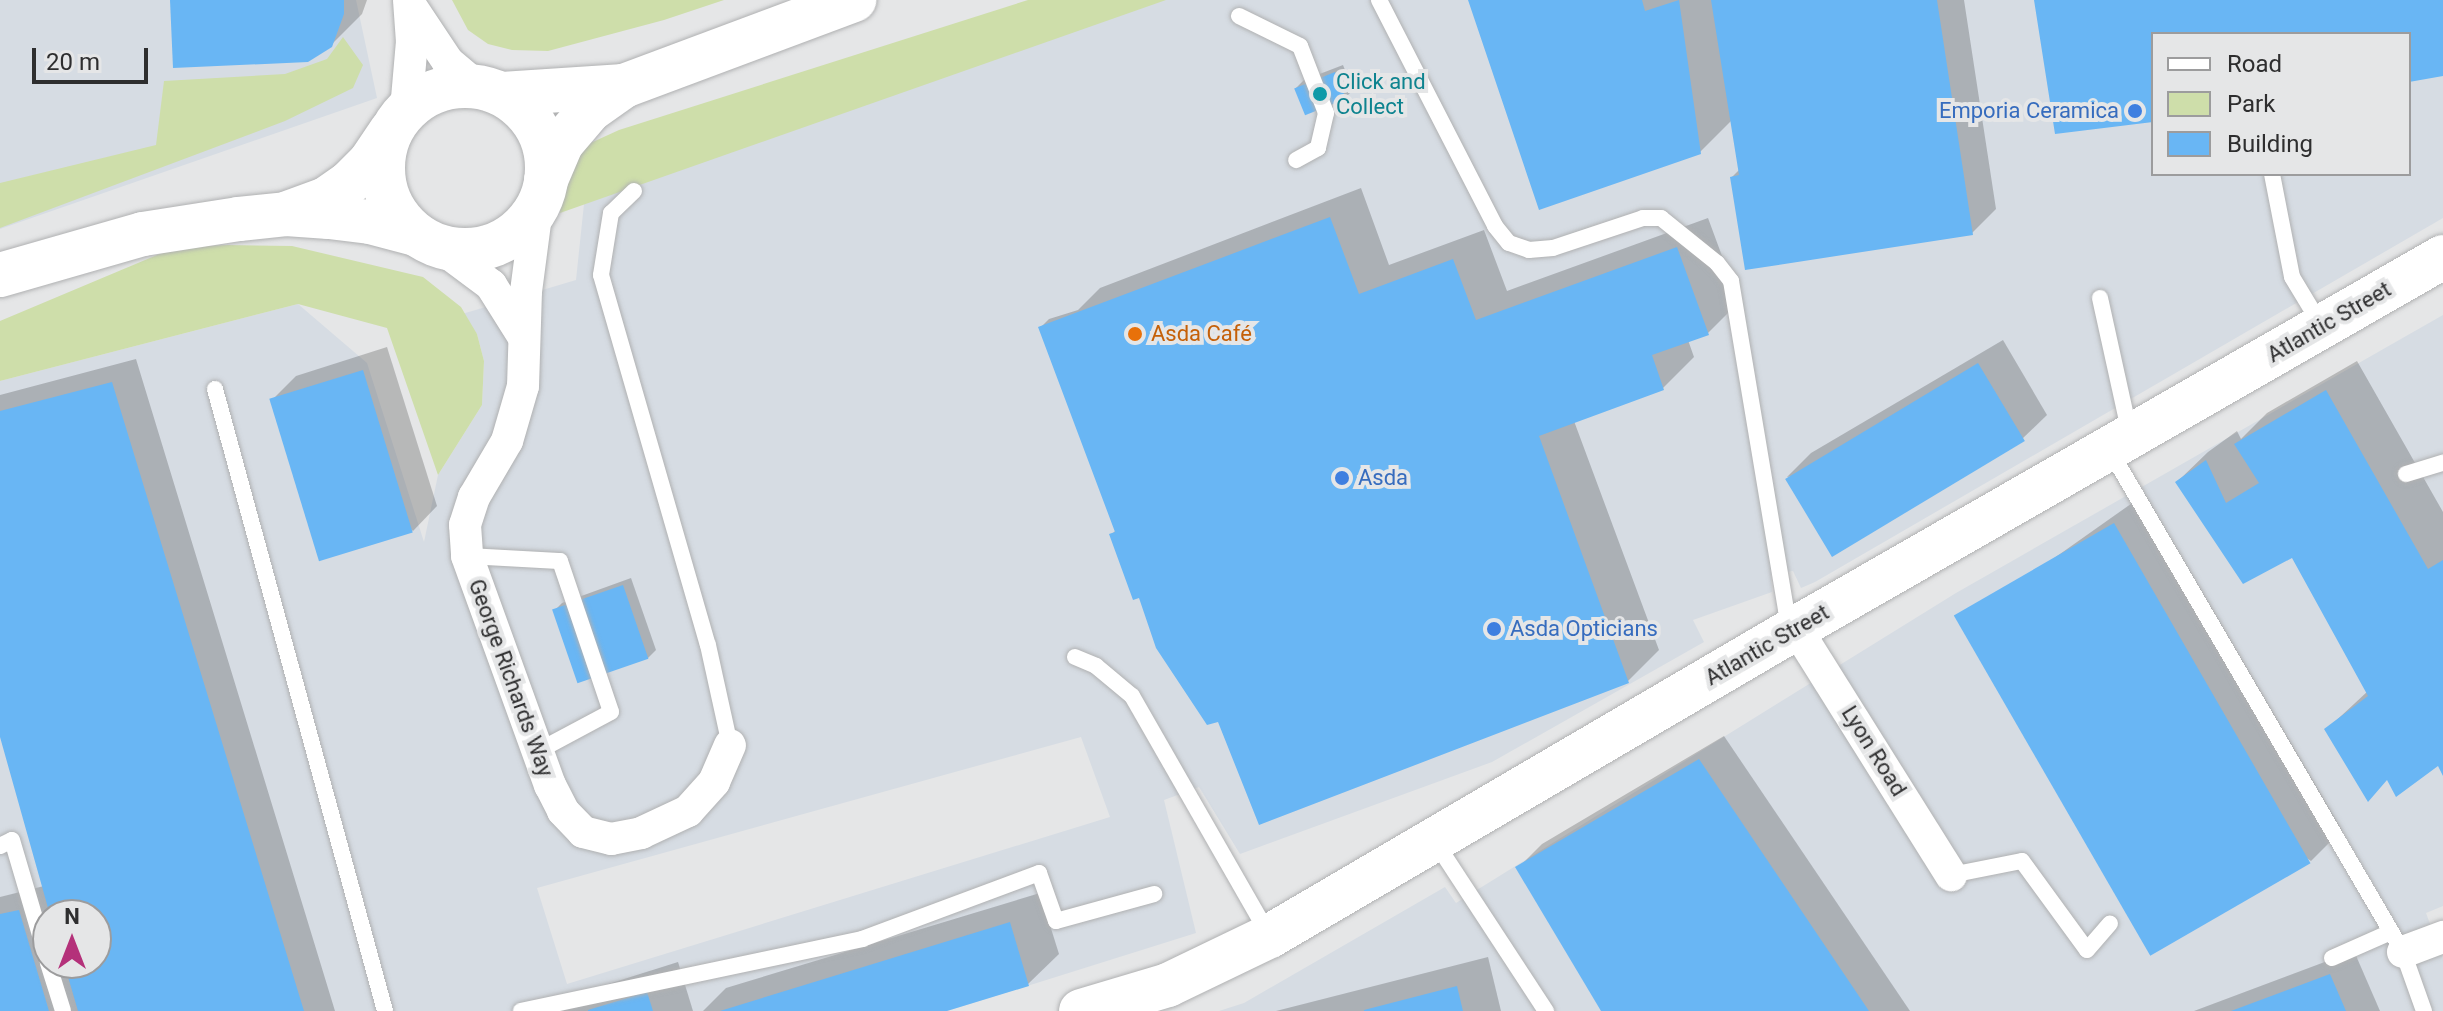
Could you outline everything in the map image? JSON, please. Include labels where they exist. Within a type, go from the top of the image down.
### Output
[{"type":"street","name":"George Richards Way","points":[[730,745],[714,782],[688,811],[641,833],[611,839],[583,832],[563,811],[538,751],[467,556],[465,525],[474,497],[507,441],[523,386],[529,252],[542,194],[561,144],[590,110],[624,86],[854,0]]},
{"type":"street","points":[[286,214],[370,222],[468,250],[496,245],[520,230],[542,194],[546,154],[538,130],[523,109],[448,62],[410,3]]},
{"type":"street","points":[[410,3],[411,75],[383,158],[384,187],[395,213],[491,285],[523,336]]},
{"type":"street","points":[[0,275],[143,234],[286,214],[326,199],[349,183],[370,162],[398,121],[427,95],[451,86],[489,90]]},
{"type":"street","name":"George Richards Way","points":[[489,90],[624,86]]},
{"type":"street","name":"Atlantic Street","points":[[1081,1011],[1168,985],[1270,936],[1796,628],[2443,257]]},
{"type":"street","name":"Lyon Road","points":[[1796,628],[1951,875]]},
{"type":"street","points":[[2397,942],[2443,937]]},
{"type":"lane","points":[[1379,0],[1495,226],[1509,243],[1529,250],[1553,248],[1643,218],[1661,218],[1717,263],[1731,281],[1786,610],[1796,628]]},
{"type":"lane","points":[[1239,16],[1300,46],[1326,113],[1318,148],[1296,160]]},
{"type":"lane","points":[[2272,176],[2292,277],[2322,326]]},
{"type":"lane","points":[[634,191],[611,213],[601,275],[708,645],[730,745]]},
{"type":"lane","points":[[2100,298],[2119,442],[2397,942],[2424,1011]]},
{"type":"lane","points":[[215,389],[385,1011]]},
{"type":"lane","points":[[2406,474],[2443,463]]},
{"type":"lane","points":[[467,556],[560,561],[611,712],[538,751]]},
{"type":"lane","points":[[1075,657],[1096,666],[1132,696],[1270,936]]},
{"type":"lane","points":[[0,846],[12,840],[32,908]]},
{"type":"lane","points":[[1435,841],[1546,1011]]},
{"type":"lane","points":[[1951,875],[2022,861],[2087,950],[2110,924]]},
{"type":"lane","points":[[521,1011],[862,939],[1039,873],[1056,921],[1154,894]]},
{"type":"lane","points":[[2332,958],[2397,942]]},
{"type":"lane","points":[[53,979],[63,1011]]},
{"type":"shaded area","points":[[0,0],[356,0],[377,98],[0,229]]},
{"type":"shaded area","points":[[1067,0],[2443,0],[2443,218],[1815,582],[1801,588],[1793,571],[1771,574],[1772,592],[1693,620],[1704,642],[1492,762],[1240,854],[1199,787],[1164,800],[1196,933],[947,1011],[0,1011],[0,381],[298,304],[367,363],[424,542],[438,475],[482,405],[484,361],[477,334],[462,314],[576,280],[586,185]],"holes":[[[1081,737],[1110,817],[567,984],[537,888]]]},
{"type":"shaded area","points":[[2443,315],[2443,906],[2426,913],[2443,959],[2443,1011],[1219,1011],[1244,1003],[1445,887],[1456,903],[1956,593]]},
{"type":"green space","points":[[452,0],[724,0],[664,20],[548,51],[512,50],[488,44],[468,30]]},
{"type":"green space","points":[[1028,0],[1166,0],[560,213],[561,184],[584,146],[619,130]]},
{"type":"green space","points":[[343,37],[363,65],[353,88],[285,121],[0,228],[0,183],[156,145],[164,81],[285,74],[327,59]]},
{"type":"green space","points":[[292,246],[423,277],[461,307],[477,334],[484,361],[482,405],[438,475],[387,328],[298,304],[0,381],[0,321],[176,247]]},
{"type":"building","points":[[170,0],[344,0],[344,14],[332,47],[308,62],[173,68]]},
{"type":"building","points":[[1468,0],[1642,0],[1645,11],[1679,0],[1701,154],[1539,210]]},
{"type":"building","points":[[1711,0],[1937,0],[1973,235],[1745,270],[1730,177],[1739,175]]},
{"type":"building","points":[[2034,0],[2443,0],[2443,76],[2411,82],[2411,32],[2151,32],[2151,122],[2055,134]]},
{"type":"building","name":"Click and Collect","points":[[1335,72],[1346,99],[1305,115],[1294,88]]},
{"type":"building","name":"Asda","points":[[1330,217],[1359,294],[1453,259],[1476,320],[1677,247],[1709,335],[1652,355],[1664,390],[1539,436],[1629,683],[1259,825],[1218,722],[1207,725],[1156,648],[1139,598],[1133,600],[1109,534],[1115,532],[1038,327]]},
{"type":"building","points":[[1978,363],[2025,441],[1832,557],[1785,479]]},
{"type":"building","points":[[363,370],[413,533],[319,561],[269,399]]},
{"type":"building","points":[[112,382],[304,1011],[78,1011],[69,979],[112,979],[112,899],[46,899],[0,737],[0,411]]},
{"type":"building","points":[[2326,390],[2428,569],[2443,560],[2443,776],[2438,766],[2396,797],[2387,780],[2368,802],[2324,729],[2368,696],[2292,558],[2243,584],[2175,482],[2206,460],[2226,503],[2259,483],[2234,444]]},
{"type":"building","points":[[2114,523],[2310,863],[2150,956],[1954,616]]},
{"type":"building","points":[[623,585],[648,659],[577,683],[552,609]]},
{"type":"building","points":[[1699,759],[1869,1011],[1601,1011],[1515,867]]},
{"type":"building","points":[[19,910],[32,954],[32,979],[39,979],[49,1011],[0,1011],[0,914]]},
{"type":"building","points":[[1010,922],[1029,986],[947,1011],[720,1011]]},
{"type":"building","points":[[2330,974],[2346,1011],[2231,1011]]},
{"type":"building","points":[[1457,986],[1463,1011],[1364,1011],[1364,1010]]},
{"type":"building","points":[[647,992],[653,1011],[588,1011],[588,1010]]},
{"type":"place","name":"Click and Collect","points":[[1320,94]]},
{"type":"place","name":"Emporia Ceramica","points":[[2135,111]]},
{"type":"place","name":"Asda Café","points":[[1135,334]]},
{"type":"place","name":"Asda","points":[[1342,478]]},
{"type":"place","name":"Asda Opticians","points":[[1494,629]]}]
